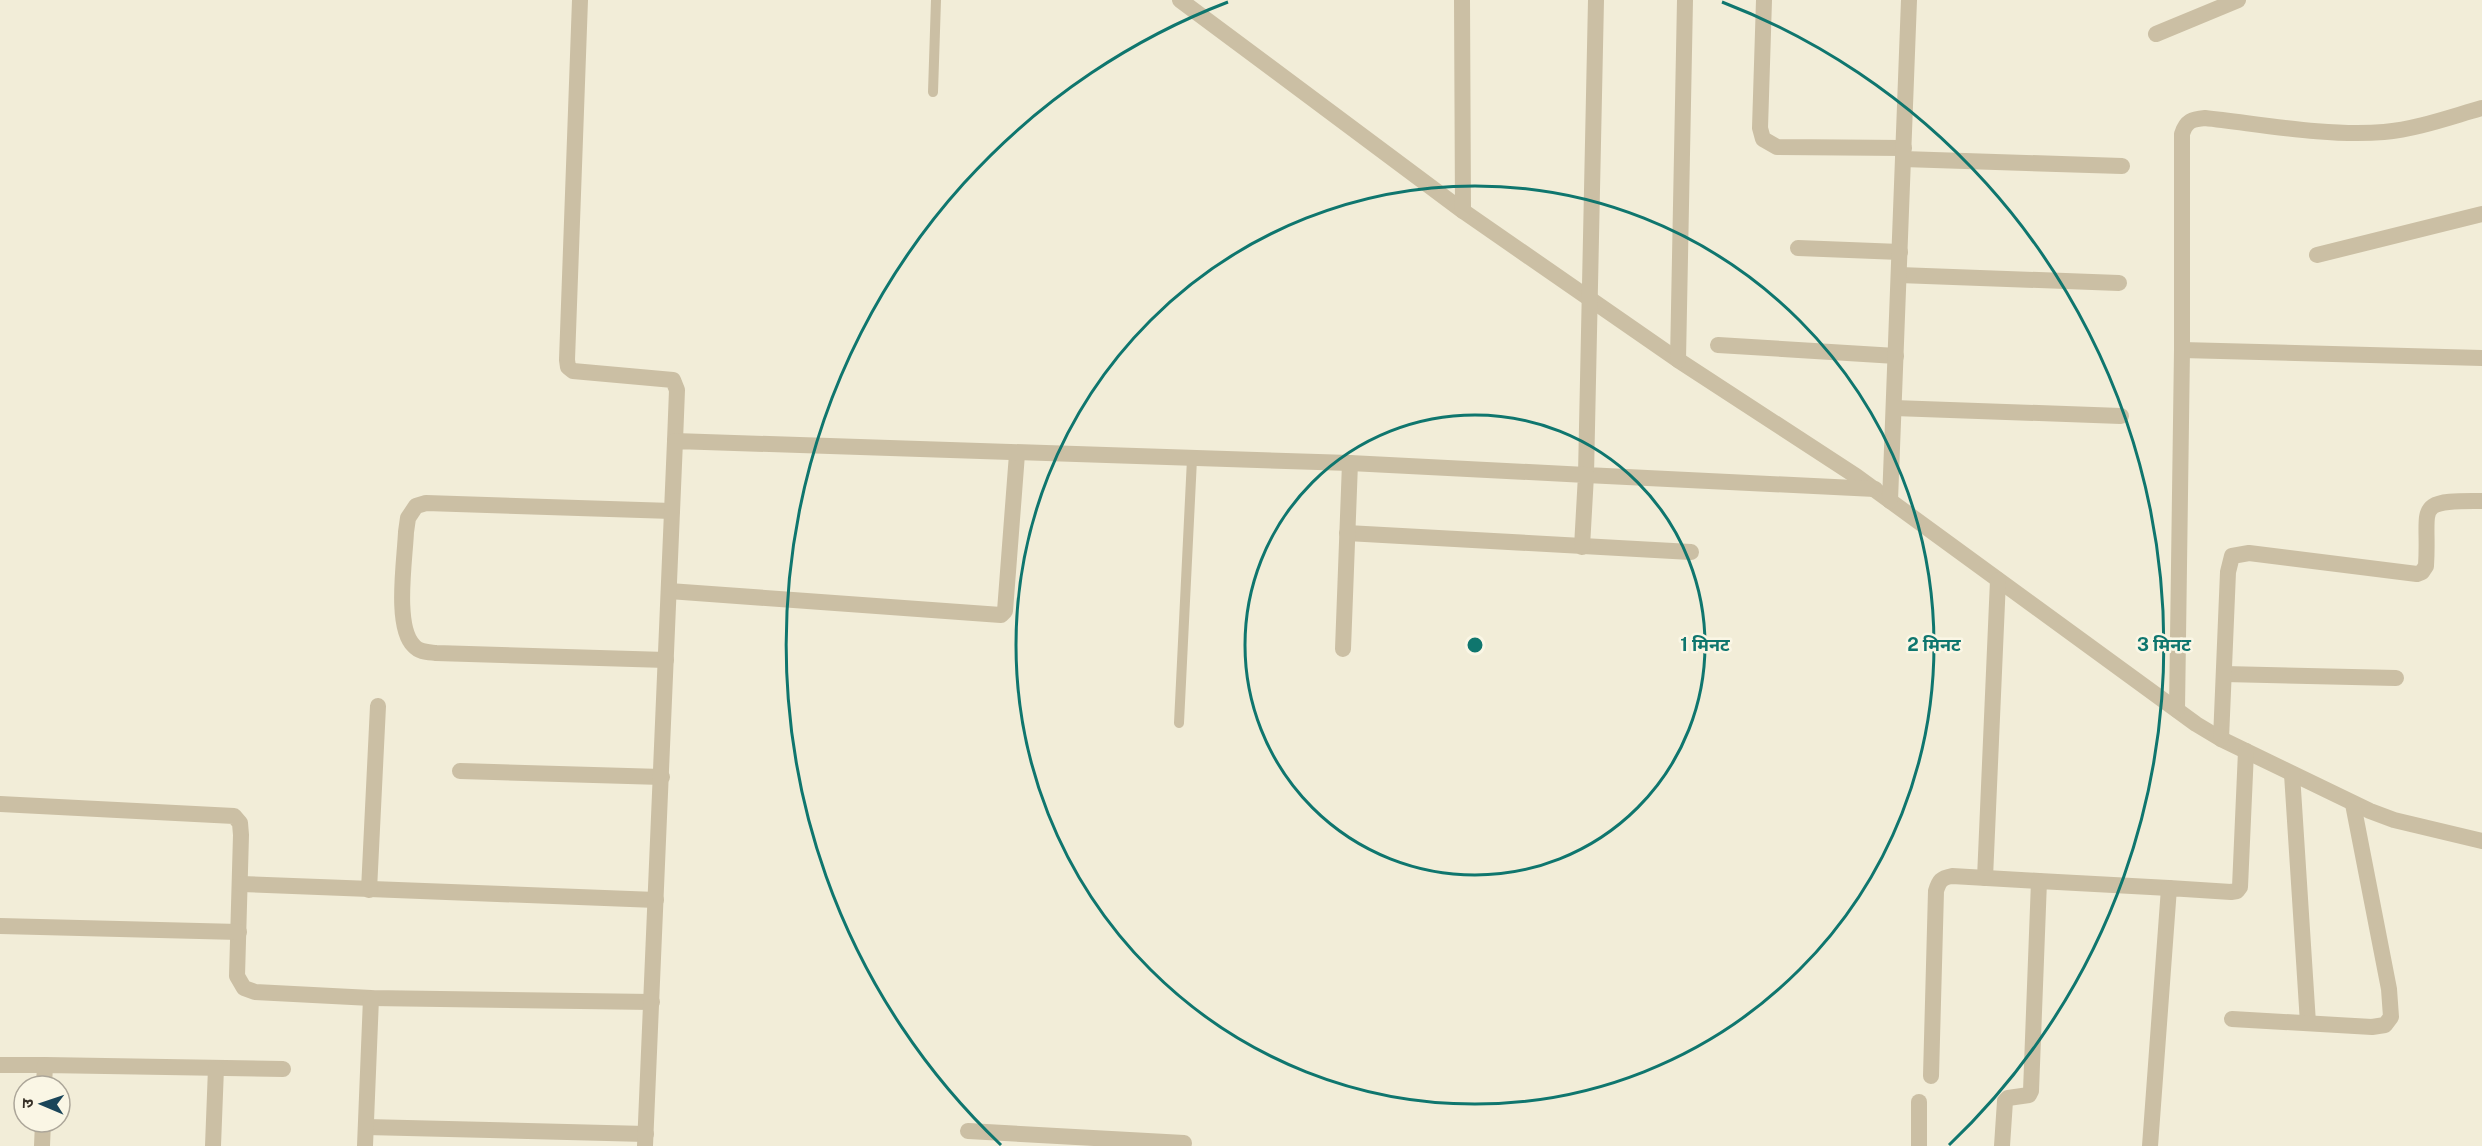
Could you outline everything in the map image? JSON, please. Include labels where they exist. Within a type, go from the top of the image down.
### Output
[{"type":"street","points":[[366,1126],[646,1140],[677,390],[673,380],[573,371],[568,367],[580,0]]},
{"type":"street","points":[[1180,0],[1463,212],[1678,360],[1875,489],[2177,710],[2221,739],[2353,804],[2394,820],[2482,841]]},
{"type":"street","points":[[1462,0],[1463,212]]},
{"type":"street","points":[[1582,547],[1591,300],[1596,0]]},
{"type":"street","points":[[1678,360],[1685,0]]},
{"type":"street","points":[[1764,0],[1760,128],[1763,139],[1777,147],[2122,166]]},
{"type":"street","points":[[1890,501],[1909,0]]},
{"type":"street","points":[[2156,34],[2238,0]]},
{"type":"street","points":[[2177,710],[2182,350],[2182,134],[2186,124],[2193,119],[2205,118],[2342,132],[2384,132],[2412,128],[2482,108]]},
{"type":"street","points":[[2317,255],[2482,214]]},
{"type":"street","points":[[1798,248],[1900,252]]},
{"type":"street","points":[[1899,275],[2119,283]]},
{"type":"street","points":[[1718,345],[1896,356]]},
{"type":"street","points":[[2182,350],[2482,358]]},
{"type":"street","points":[[1894,408],[2121,416]]},
{"type":"street","points":[[675,441],[1017,454],[1350,463],[1875,489]]},
{"type":"street","points":[[669,591],[1001,615],[1005,611],[1017,454]]},
{"type":"street","points":[[1343,649],[1350,463]]},
{"type":"street","points":[[2221,739],[2228,572],[2232,556],[2250,554],[2417,574],[2422,572],[2426,566],[2427,511],[2433,504],[2482,501]]},
{"type":"street","points":[[666,660],[436,653],[415,648],[406,636],[403,621],[406,532],[408,518],[416,506],[426,503],[672,511]]},
{"type":"street","points":[[1347,533],[1691,552]]},
{"type":"street","points":[[1985,878],[1998,580]]},
{"type":"street","points":[[2224,674],[2396,678]]},
{"type":"street","points":[[369,890],[378,706]]},
{"type":"street","points":[[1931,1076],[1938,882],[1944,877],[1952,876],[2237,891],[2240,887],[2246,751]]},
{"type":"street","points":[[460,771],[662,777]]},
{"type":"street","points":[[2292,774],[2308,1023]]},
{"type":"street","points":[[0,804],[234,816],[240,822],[241,884],[237,976],[244,988],[255,992],[371,998],[652,1002]]},
{"type":"street","points":[[2232,1019],[2372,1027],[2385,1025],[2391,1017],[2389,989],[2353,804]]},
{"type":"street","points":[[2002,1146],[2005,1101],[2008,1098],[2029,1095],[2031,1091],[2039,881]]},
{"type":"street","points":[[241,884],[656,900]]},
{"type":"street","points":[[2150,1146],[2169,888]]},
{"type":"street","points":[[0,926],[239,932]]},
{"type":"street","points":[[365,1146],[371,998]]},
{"type":"street","points":[[0,1065],[283,1069]]},
{"type":"street","points":[[45,1065],[45,1074]]},
{"type":"street","points":[[213,1146],[216,1068]]},
{"type":"street","points":[[1919,1102],[1919,1146]]},
{"type":"street","points":[[968,1131],[1094,1142],[1184,1143]]},
{"type":"lane","points":[[933,92],[936,0]]},
{"type":"lane","points":[[1179,723],[1192,459]]}]
